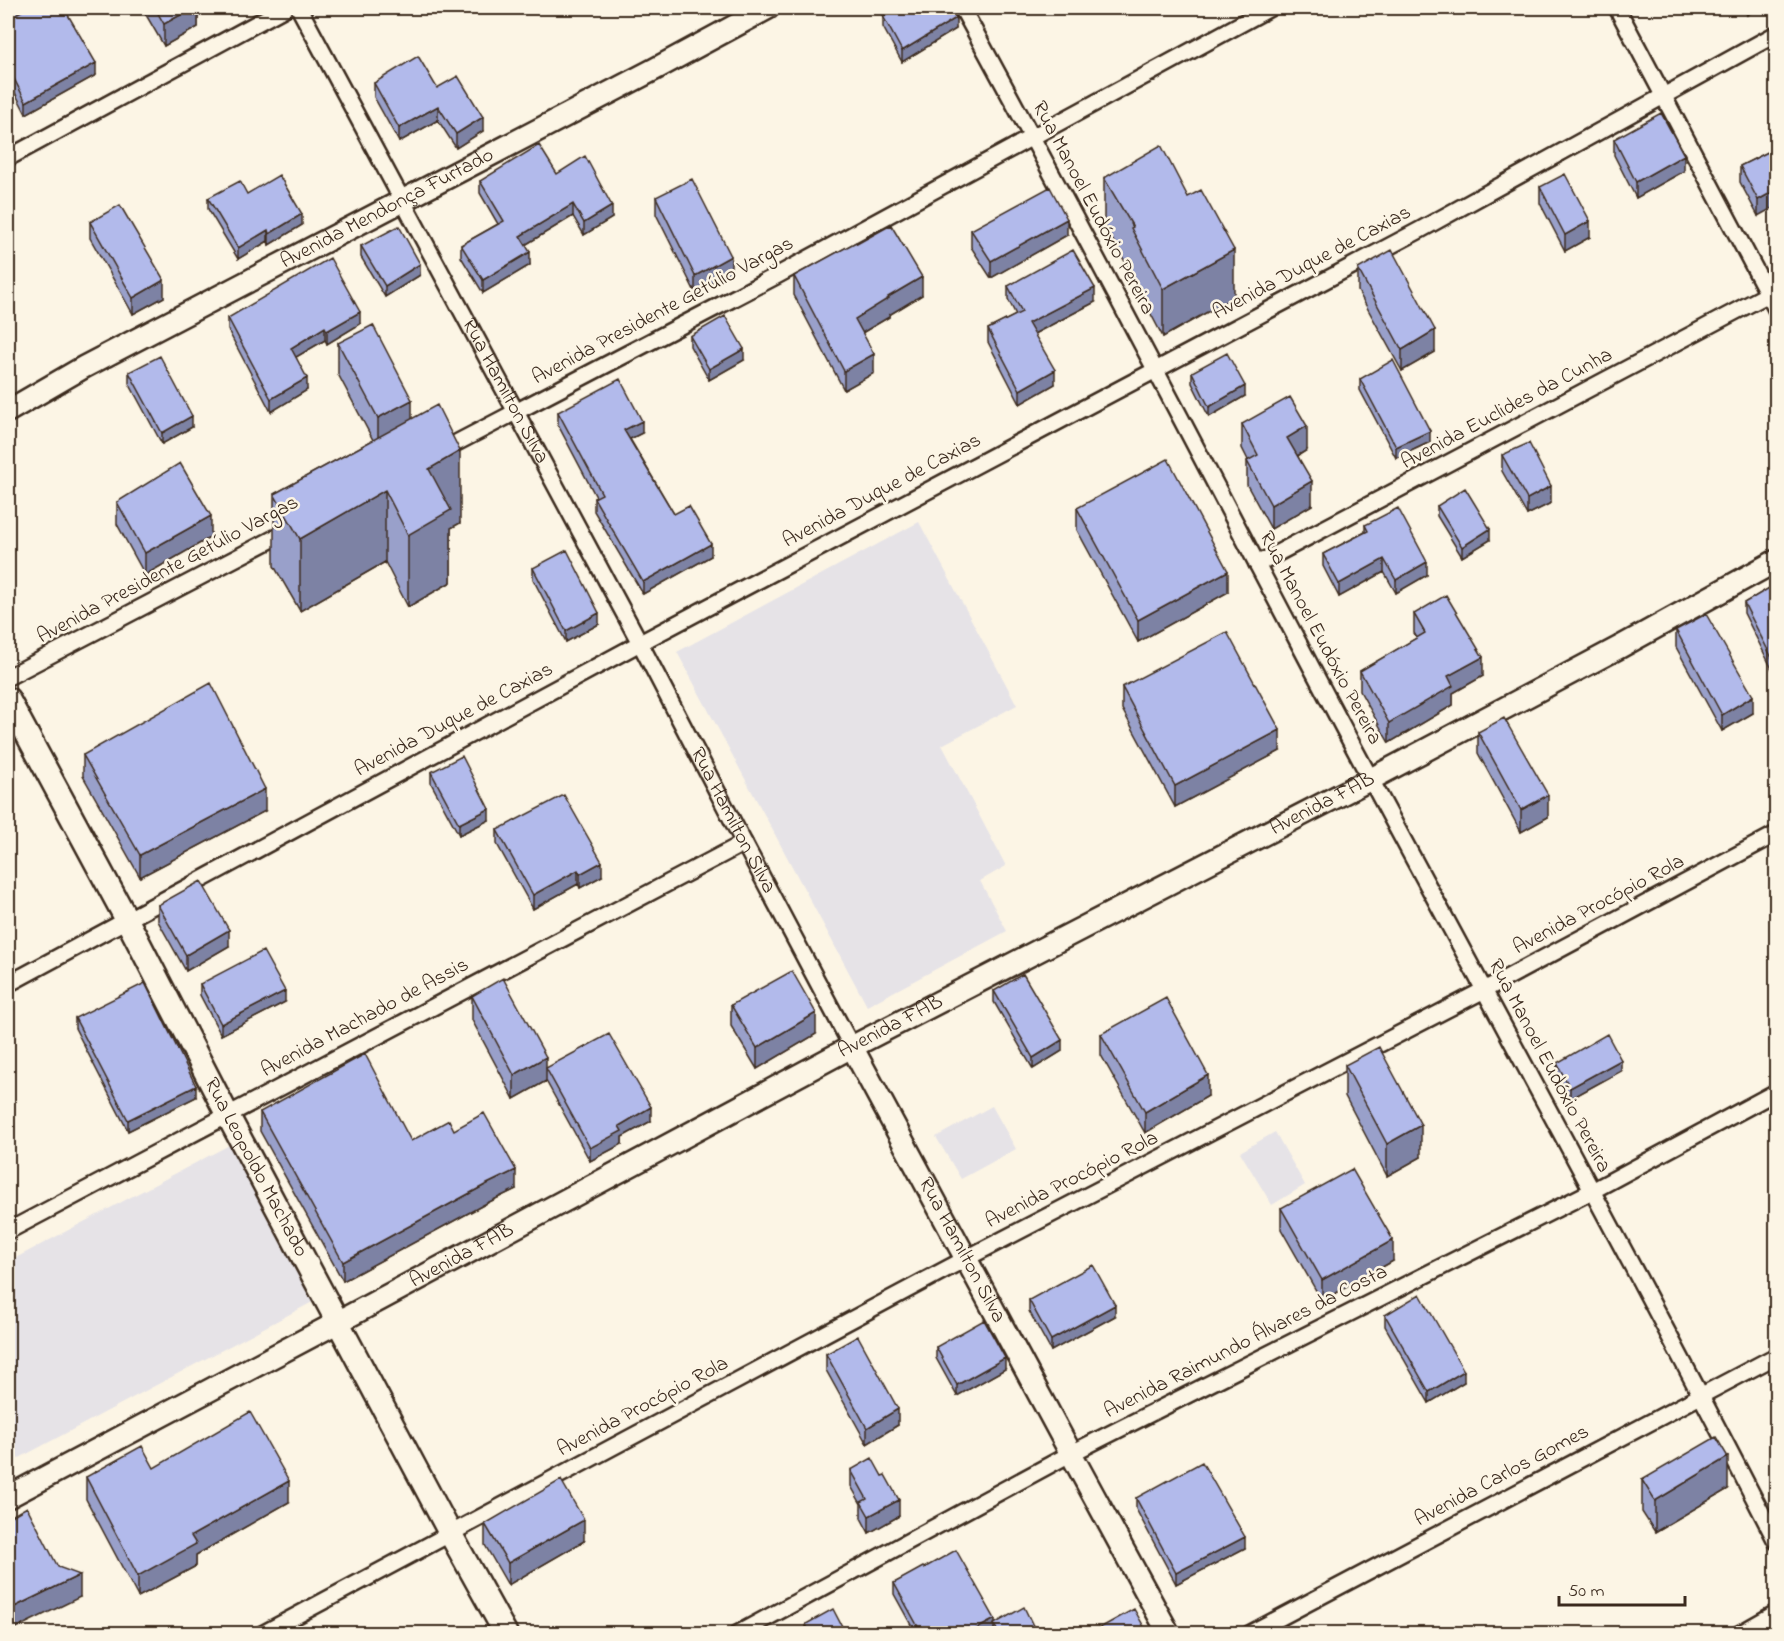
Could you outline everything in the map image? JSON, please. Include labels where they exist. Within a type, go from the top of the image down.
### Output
[{"type":"main road","name":"Avenida Mendonça Furtado","points":[[8,411],[84,367],[768,8]]},
{"type":"main road","name":"Avenida FAB","points":[[8,1497],[852,1047],[1371,779],[1776,561]]},
{"type":"main road","name":"Rua Leopoldo Machado","points":[[8,699],[450,1533],[506,1634]]},
{"type":"main road","name":"Rua Hamilton Silva","points":[[852,1047],[1169,1634]]},
{"type":"street","points":[[8,158],[285,8]]},
{"type":"street","name":"Rua Hamilton Silva","points":[[299,8],[640,643],[852,1047]]},
{"type":"street","name":"Rua Manoel Eudóxio Pereira","points":[[962,8],[1033,137],[1776,1541]]},
{"type":"street","name":"Avenida Presidente Getúlio Vargas","points":[[421,461],[777,275],[1270,8]]},
{"type":"street","points":[[1617,8],[1772,292],[1776,309]]},
{"type":"street","name":"Avenida Duque de Caxias","points":[[8,984],[640,643],[1420,230],[1776,34]]},
{"type":"street","name":"Avenida Euclides da Cunha","points":[[1257,564],[1772,292]]},
{"type":"street","name":"Avenida Presidente Getúlio Vargas","points":[[8,677],[304,522]]},
{"type":"street","name":"Avenida Procópio Rola","points":[[262,1634],[967,1258],[1484,990],[1776,834]]},
{"type":"street","name":"Avenida Machado de Assis","points":[[8,1231],[744,843]]},
{"type":"street","name":"Avenida Raimundo Álvares da Costa","points":[[737,1634],[1070,1454],[1592,1191],[1776,1092]]},
{"type":"street","name":"Avenida Carlos Gomes","points":[[1249,1634],[1776,1356]]},
{"type":"street","points":[[1739,1634],[1776,1613]]},
{"type":"shaded area","points":[[919,522],[1017,705],[942,745],[1006,866],[980,881],[1007,931],[867,1006],[677,652]]},
{"type":"shaded area","points":[[992,1106],[1016,1149],[961,1179],[936,1137]]},
{"type":"shaded area","points":[[1275,1132],[1305,1185],[1272,1205],[1240,1152]]},
{"type":"shaded area","points":[[237,1141],[320,1298],[8,1464],[8,1262]]},
{"type":"building","points":[[8,8],[15,8],[18,13],[27,8],[64,8],[96,63],[26,102],[8,67]]},
{"type":"building","points":[[155,8],[193,8],[164,24]]},
{"type":"building","points":[[894,8],[950,8],[956,18],[902,51],[883,16]]},
{"type":"building","points":[[418,56],[437,88],[458,76],[483,117],[456,134],[438,106],[399,128],[374,83]]},
{"type":"building","points":[[1661,113],[1684,155],[1636,182],[1614,139]]},
{"type":"building","points":[[539,145],[557,174],[585,156],[612,206],[584,223],[573,204],[520,236],[530,252],[483,280],[461,245],[504,221],[480,181]]},
{"type":"building","points":[[1161,145],[1188,197],[1201,190],[1234,250],[1163,289],[1131,228],[1133,227],[1104,178]]},
{"type":"building","points":[[1776,148],[1776,190],[1758,200],[1740,166]]},
{"type":"building","points":[[1565,174],[1590,221],[1565,235],[1540,187]]},
{"type":"building","points":[[279,175],[302,214],[269,234],[268,230],[238,248],[208,198],[240,181],[247,194]]},
{"type":"building","points":[[692,179],[731,256],[695,276],[656,197]]},
{"type":"building","points":[[1050,187],[1067,219],[991,261],[971,230]]},
{"type":"building","points":[[120,205],[164,280],[133,298],[90,222]]},
{"type":"building","points":[[891,225],[922,277],[855,319],[874,354],[844,371],[794,276]]},
{"type":"building","points":[[399,226],[420,264],[385,286],[361,246]]},
{"type":"building","points":[[1073,250],[1095,288],[1028,323],[1055,370],[1020,390],[988,329],[1022,312],[1008,286]]},
{"type":"building","points":[[1392,250],[1435,330],[1402,350],[1358,269]]},
{"type":"building","points":[[330,258],[360,312],[327,331],[325,327],[291,348],[307,378],[271,399],[228,318]]},
{"type":"building","points":[[725,316],[744,349],[709,369],[690,336]]},
{"type":"building","points":[[373,325],[412,400],[378,418],[338,343]]},
{"type":"building","points":[[1227,353],[1245,386],[1209,407],[1192,372]]},
{"type":"building","points":[[160,356],[192,416],[162,433],[129,372]]},
{"type":"building","points":[[1393,360],[1430,431],[1396,447],[1360,379]]},
{"type":"building","points":[[620,379],[642,421],[624,430],[674,514],[689,506],[711,544],[643,582],[594,498],[602,494],[558,412]]},
{"type":"building","points":[[1290,397],[1307,426],[1287,438],[1312,481],[1271,505],[1247,461],[1258,455],[1242,424]]},
{"type":"building","points":[[437,405],[460,451],[429,469],[451,510],[408,535],[385,490],[300,539],[274,494]]},
{"type":"building","points":[[1529,443],[1551,486],[1527,499],[1502,455]]},
{"type":"building","points":[[1168,459],[1228,571],[1138,620],[1077,508]]},
{"type":"building","points":[[180,463],[211,516],[145,553],[117,502]]},
{"type":"building","points":[[1465,488],[1490,529],[1462,547],[1437,506]]},
{"type":"building","points":[[1398,508],[1427,562],[1396,580],[1384,559],[1339,584],[1323,554],[1368,531],[1365,525]]},
{"type":"building","points":[[567,550],[599,613],[566,631],[533,568]]},
{"type":"building","points":[[1776,584],[1776,666],[1744,603]]},
{"type":"building","points":[[1446,595],[1483,657],[1448,676],[1453,686],[1389,723],[1360,671],[1425,633],[1414,614]]},
{"type":"building","points":[[1706,614],[1753,696],[1722,715],[1676,630]]},
{"type":"building","points":[[1227,632],[1280,730],[1175,786],[1122,687]]},
{"type":"building","points":[[211,683],[265,789],[140,855],[83,755]]},
{"type":"building","points":[[1504,718],[1548,795],[1521,810],[1478,732]]},
{"type":"building","points":[[462,756],[489,809],[459,824],[431,772]]},
{"type":"building","points":[[564,795],[602,862],[580,874],[578,870],[533,895],[497,830]]},
{"type":"building","points":[[201,881],[229,930],[186,955],[158,905]]},
{"type":"building","points":[[263,951],[285,991],[221,1024],[200,984]]},
{"type":"building","points":[[792,971],[816,1013],[757,1048],[731,1005]]},
{"type":"building","points":[[1023,974],[1062,1040],[1033,1058],[994,991]]},
{"type":"building","points":[[503,978],[546,1057],[514,1075],[472,996]]},
{"type":"building","points":[[145,983],[196,1086],[128,1120],[75,1018]]},
{"type":"building","points":[[1166,998],[1208,1075],[1145,1112],[1101,1034]]},
{"type":"building","points":[[609,1034],[651,1107],[619,1126],[622,1131],[590,1148],[546,1068]]},
{"type":"building","points":[[1607,1034],[1621,1060],[1570,1088],[1557,1063]]},
{"type":"building","points":[[1379,1047],[1421,1125],[1387,1144],[1345,1065]]},
{"type":"building","points":[[365,1054],[411,1141],[449,1120],[454,1130],[484,1113],[516,1170],[343,1262],[260,1112]]},
{"type":"building","points":[[1352,1169],[1393,1240],[1322,1280],[1281,1208]]},
{"type":"building","points":[[1093,1265],[1115,1305],[1051,1340],[1029,1300]]},
{"type":"building","points":[[1420,1294],[1464,1371],[1429,1392],[1385,1315]]},
{"type":"building","points":[[984,1320],[1005,1358],[957,1385],[936,1347]]},
{"type":"building","points":[[858,1336],[898,1409],[867,1428],[826,1354]]},
{"type":"building","points":[[250,1412],[289,1481],[191,1536],[196,1544],[138,1576],[86,1477],[142,1446],[154,1468]]},
{"type":"building","points":[[1716,1437],[1728,1457],[1655,1501],[1642,1480]]},
{"type":"building","points":[[872,1458],[899,1500],[869,1516],[861,1502],[867,1499],[851,1470]]},
{"type":"building","points":[[1202,1462],[1245,1537],[1176,1573],[1136,1498]]},
{"type":"building","points":[[561,1480],[584,1520],[508,1563],[485,1524]]},
{"type":"building","points":[[27,1507],[58,1567],[80,1575],[8,1610],[13,1594],[8,1583],[8,1518]]},
{"type":"building","points":[[956,1550],[995,1619],[967,1634],[922,1634],[894,1583]]},
{"type":"building","points":[[1024,1607],[1037,1634],[999,1634],[994,1624]]},
{"type":"building","points":[[833,1609],[846,1634],[810,1634],[806,1624]]},
{"type":"building","points":[[1134,1609],[1148,1634],[1089,1634]]}]
